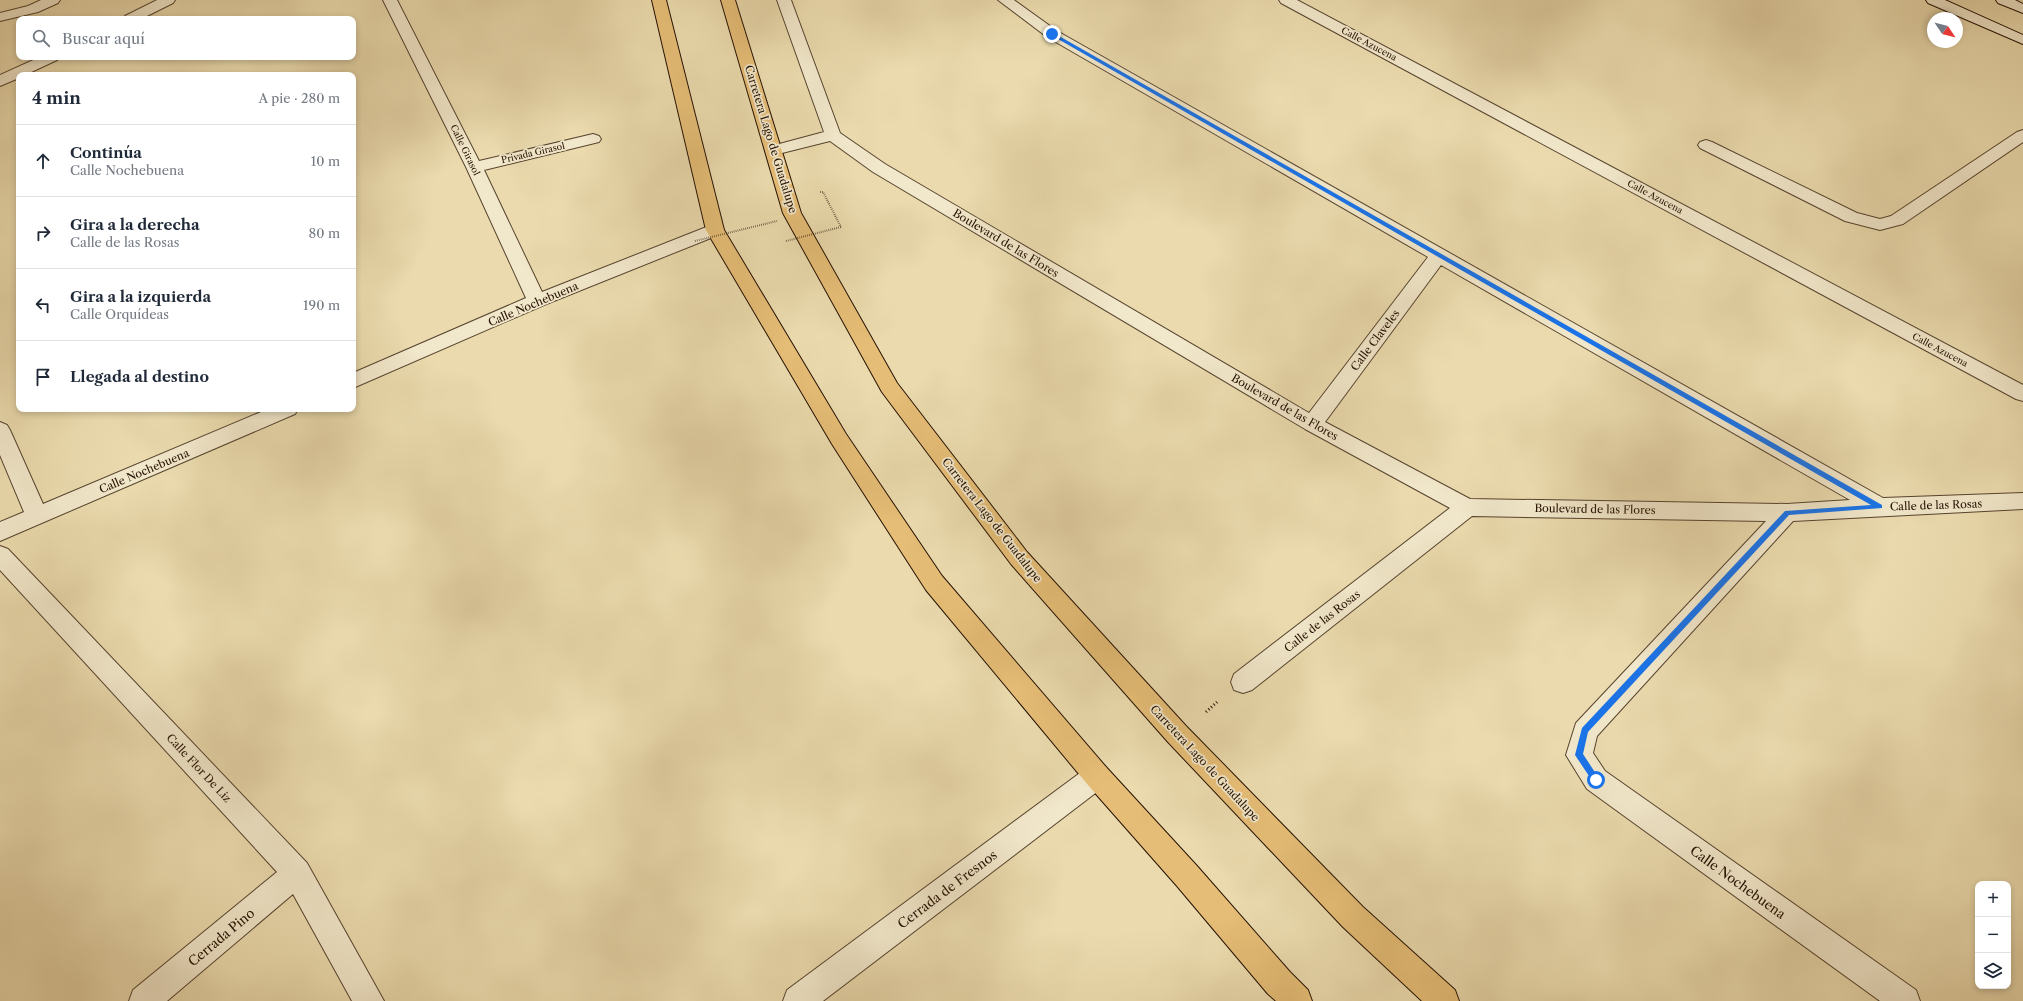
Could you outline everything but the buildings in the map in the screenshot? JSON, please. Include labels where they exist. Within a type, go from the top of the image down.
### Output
[{"type":"main road","points":[[659,0],[715,230],[839,439],[934,583],[1097,776],[1187,876],[1278,983],[1297,1001]]},
{"type":"main road","name":"Carretera Lago de Guadalupe","points":[[728,0],[792,213],[889,386],[1019,558],[1177,734],[1353,917],[1444,1001]]},
{"type":"street","points":[[0,17],[33,9],[53,0]]},
{"type":"street","points":[[136,16],[168,0]]},
{"type":"street","name":"Calle Girasol","points":[[390,0],[474,167],[537,301]]},
{"type":"street","points":[[774,150],[833,135],[784,0]]},
{"type":"street","points":[[1005,0],[1052,34],[1880,507]]},
{"type":"street","name":"Calle Azucena","points":[[1286,0],[2023,394]]},
{"type":"street","points":[[1933,0],[2023,40]]},
{"type":"street","points":[[2002,0],[2023,10]]},
{"type":"street","points":[[20,72],[46,60]]},
{"type":"street","points":[[0,81],[16,74]]},
{"type":"street","name":"Boulevard de las Flores","points":[[833,135],[879,168],[1312,424],[1467,507],[1787,512]]},
{"type":"street","points":[[1706,145],[1851,217],[1880,225],[1897,220],[2023,135]]},
{"type":"street","name":"Privada Girasol","points":[[474,167],[593,139]]},
{"type":"street","name":"Calle Nochebuena","points":[[356,380],[537,301],[715,230]]},
{"type":"street","name":"Calle Claveles","points":[[1312,424],[1439,255]]},
{"type":"street","name":"Calle Nochebuena","points":[[0,532],[37,518],[281,412]]},
{"type":"street","points":[[0,430],[37,518]]},
{"type":"street","name":"Calle de las Rosas","points":[[1787,512],[2023,501]]},
{"type":"street","name":"Calle de las Rosas","points":[[1243,682],[1467,507]]},
{"type":"street","name":"Calle Nochebuena","points":[[1787,512],[1585,731],[1579,755],[1596,780],[1906,1001]]},
{"type":"street","name":"Calle Flor De Liz","points":[[0,555],[297,873],[369,1001]]},
{"type":"street","name":"Cerrada de Fresnos","points":[[798,1001],[1097,776]]},
{"type":"street","name":"Cerrada Pino","points":[[144,1001],[297,873]]},
{"type":"path","points":[[786,241],[841,227],[823,192]]},
{"type":"path","points":[[695,241],[777,221]]},
{"type":"path","points":[[1177,734],[1243,682]]},
{"type":"route","points":[[1052,34],[1880,507],[1787,512],[1585,731],[1579,755],[1596,780]]}]
